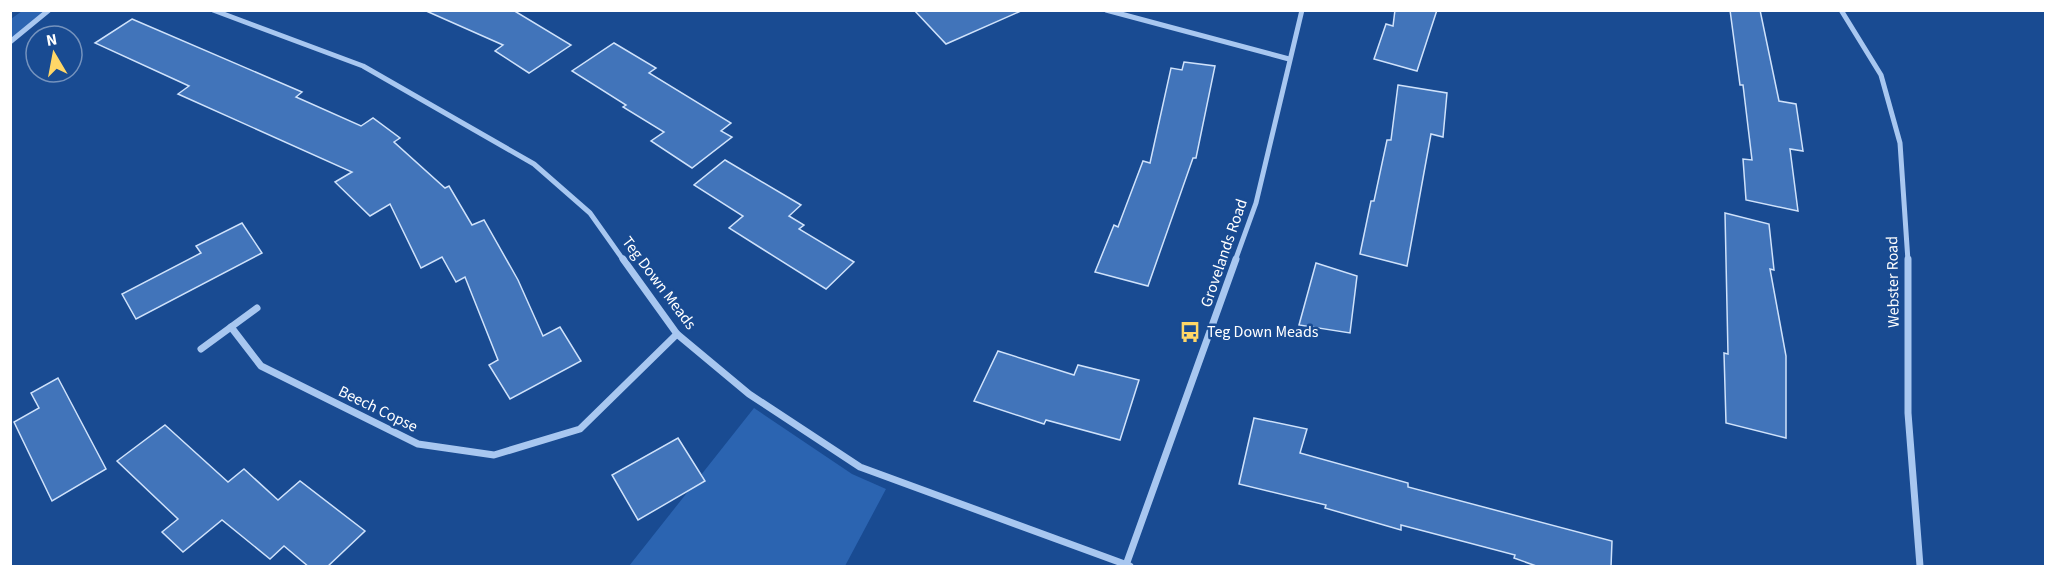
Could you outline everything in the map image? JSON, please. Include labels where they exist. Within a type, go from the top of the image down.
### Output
[{"type":"street","points":[[10,42],[49,10]]},
{"type":"street","name":"Teg Down Meads","points":[[213,10],[363,66],[534,164],[590,213],[677,334],[748,394],[860,467],[1128,566]]},
{"type":"street","points":[[1106,10],[1289,59]]},
{"type":"street","name":"Grovelands Road","points":[[1128,566],[1256,203],[1302,10]]},
{"type":"street","name":"Webster Road","points":[[1841,10],[1881,75],[1900,143],[1908,265],[1908,413],[1920,567]]},
{"type":"street","points":[[201,349],[257,308]]},
{"type":"street","name":"Beech Copse","points":[[231,327],[261,366],[418,444],[494,455],[580,429],[677,334]]},
{"type":"shaded area","points":[[22,11],[49,11],[33,24],[24,24],[24,31],[11,42],[11,19]]},
{"type":"shaded area","points":[[754,408],[852,474],[886,489],[845,566],[629,566]]},
{"type":"building","points":[[424,10],[513,10],[571,45],[529,73],[495,51],[503,45]]},
{"type":"building","points":[[914,10],[1023,10],[946,44]]},
{"type":"building","points":[[1395,10],[1437,10],[1417,71],[1374,59],[1386,24],[1393,26]]},
{"type":"building","points":[[1730,10],[1760,10],[1779,101],[1796,104],[1803,151],[1790,149],[1798,211],[1746,200],[1743,159],[1752,160],[1743,85],[1740,85]]},
{"type":"building","points":[[132,19],[302,92],[296,97],[361,126],[373,118],[400,138],[394,142],[445,188],[449,186],[472,225],[484,220],[518,280],[543,336],[560,327],[581,361],[510,399],[489,365],[498,360],[465,277],[456,282],[442,257],[421,268],[390,204],[370,216],[335,182],[352,172],[178,94],[189,86],[95,43]]},
{"type":"building","points":[[614,43],[656,68],[649,73],[731,123],[721,131],[732,137],[692,168],[651,141],[664,132],[623,107],[626,105],[572,71]]},
{"type":"building","points":[[1184,62],[1215,66],[1196,158],[1193,158],[1148,286],[1095,272],[1114,225],[1118,227],[1143,161],[1150,163],[1171,68],[1182,70]]},
{"type":"building","points":[[1398,85],[1447,93],[1443,137],[1431,134],[1407,266],[1360,254],[1387,140],[1391,140]]},
{"type":"building","points":[[725,160],[801,205],[789,216],[804,225],[799,229],[854,262],[826,289],[729,228],[743,216],[694,185]]},
{"type":"building","points":[[1725,213],[1769,224],[1774,270],[1770,269],[1786,356],[1786,438],[1726,423],[1724,353],[1728,354]]},
{"type":"building","points":[[242,223],[262,253],[136,319],[122,294],[201,253],[196,246]]},
{"type":"building","points":[[1316,263],[1357,276],[1350,333],[1299,325]]},
{"type":"building","points":[[998,351],[1074,375],[1078,365],[1139,380],[1120,440],[1046,420],[1044,424],[974,401]]},
{"type":"building","points":[[58,378],[106,469],[52,501],[14,422],[39,408],[31,393]]},
{"type":"building","points":[[1254,418],[1307,429],[1300,453],[1408,483],[1408,487],[1612,541],[1611,567],[1539,567],[1514,558],[1515,555],[1401,525],[1401,530],[1325,508],[1326,505],[1239,484]]},
{"type":"building","points":[[165,425],[228,482],[244,469],[278,500],[300,481],[365,531],[327,567],[309,567],[284,546],[270,559],[222,520],[183,552],[162,532],[178,519],[117,461]]},
{"type":"building","points":[[678,438],[705,481],[638,520],[612,475]]},
{"type":"place","name":"Teg Down Meads","points":[[1190,332]]}]
